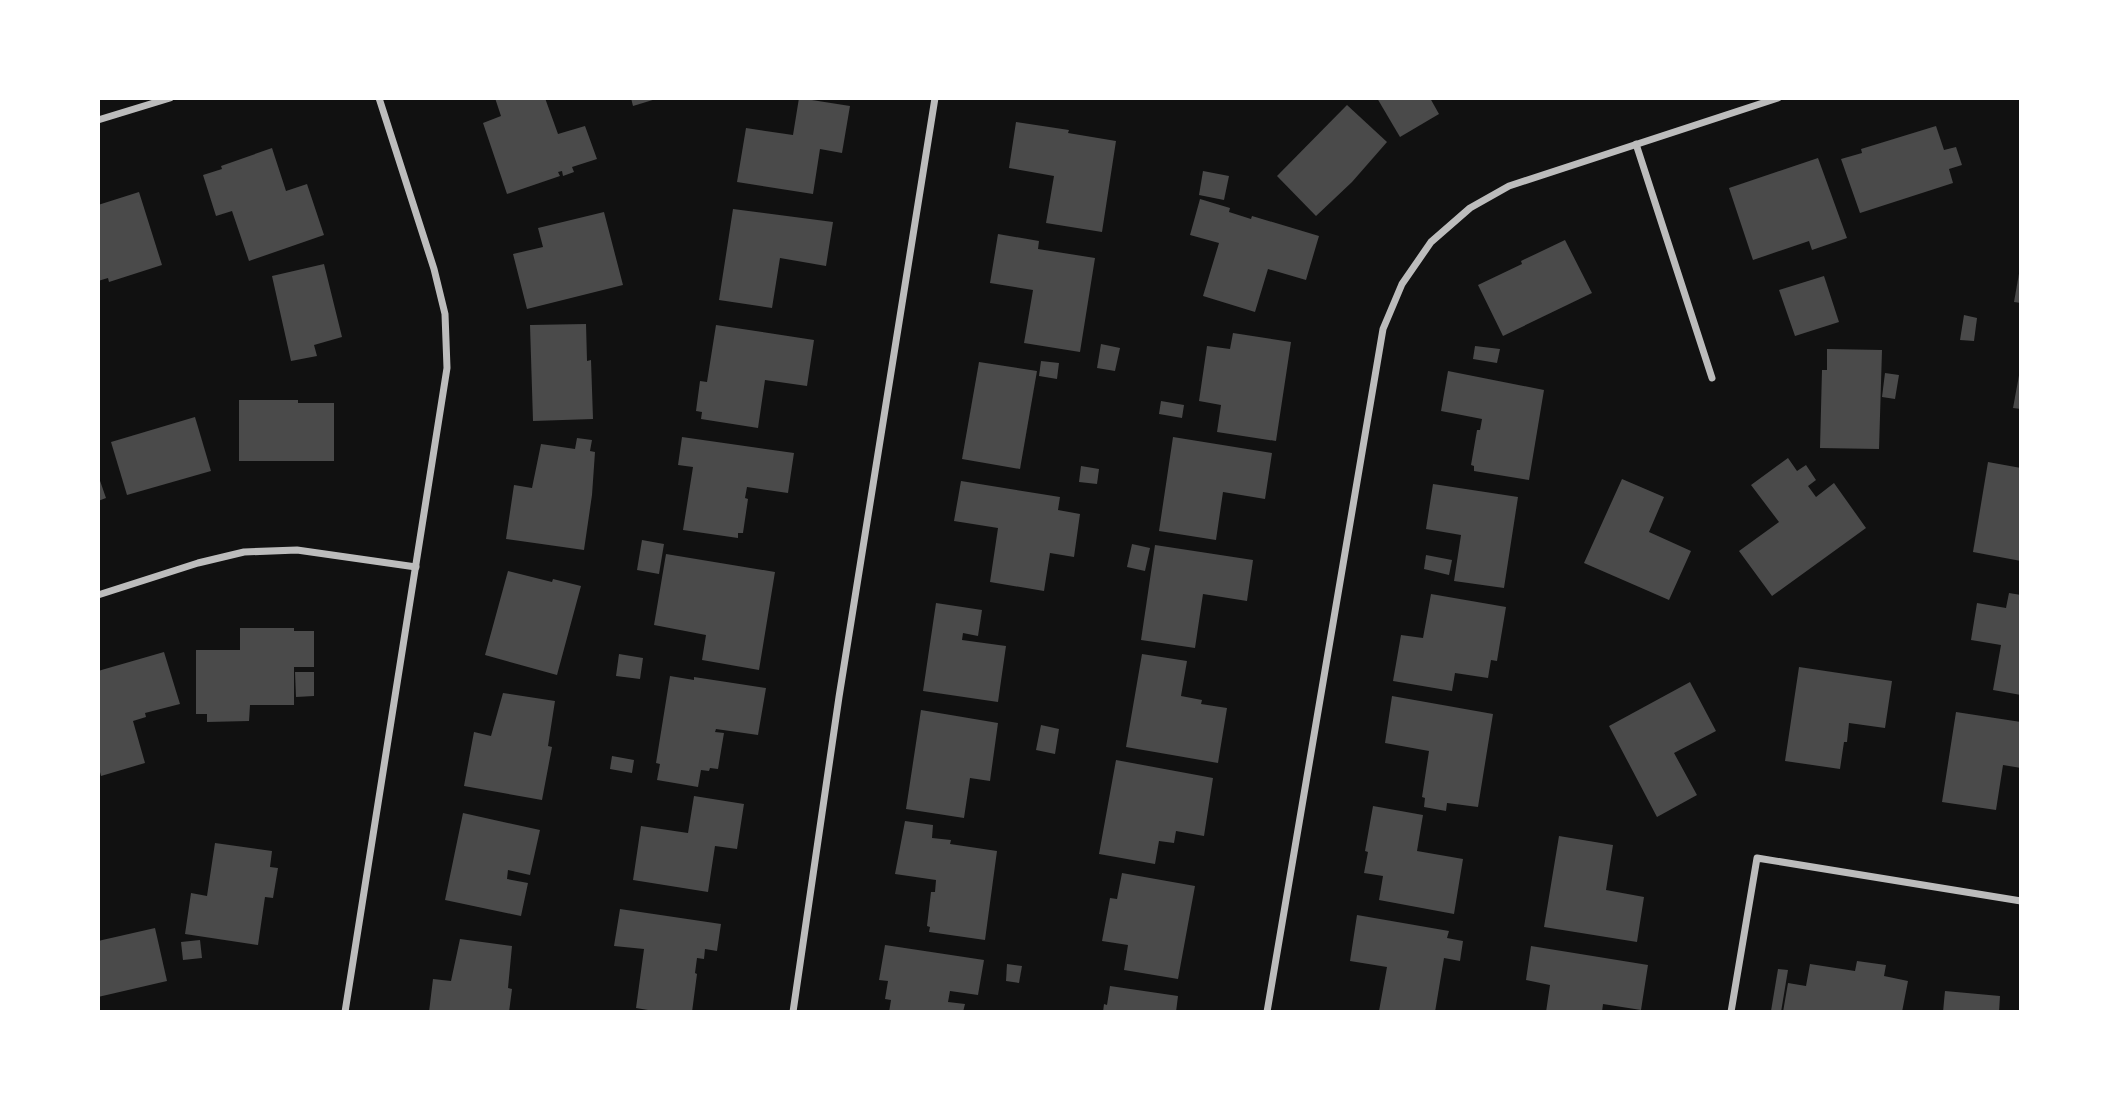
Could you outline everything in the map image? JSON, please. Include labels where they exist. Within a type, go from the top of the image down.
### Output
[{"type":"street","points":[[98,120],[170,98]]},
{"type":"street","points":[[345,1012],[447,368],[444,314],[434,269],[379,98]]},
{"type":"street","points":[[793,1012],[839,697],[935,98]]},
{"type":"street","points":[[1267,1012],[1383,329],[1402,285],[1431,242],[1470,208],[1509,186],[1778,98]]},
{"type":"street","points":[[1636,144],[1712,379]]},
{"type":"street","points":[[98,595],[198,563],[244,552],[297,550],[416,567]]},
{"type":"street","points":[[1731,1012],[1757,859],[2021,901]]},
{"type":"building","points":[[495,98],[545,98],[558,134],[585,126],[597,159],[572,167],[574,172],[563,176],[562,171],[558,172],[560,176],[507,194],[483,123],[501,116]]},
{"type":"building","points":[[631,98],[656,98],[656,99],[633,106]]},
{"type":"building","points":[[799,98],[850,106],[842,153],[820,149],[813,194],[737,182],[746,128],[793,135]]},
{"type":"building","points":[[1377,98],[1430,98],[1439,114],[1400,137]]},
{"type":"building","points":[[1347,105],[1387,142],[1352,182],[1316,216],[1277,176]]},
{"type":"building","points":[[1016,122],[1116,141],[1102,232],[1046,223],[1054,176],[1009,168]]},
{"type":"building","points":[[1936,126],[1944,150],[1956,147],[1962,165],[1949,169],[1953,183],[1860,213],[1841,159],[1862,153],[1861,149]]},
{"type":"building","points":[[272,148],[286,191],[307,184],[324,235],[249,261],[232,211],[216,216],[203,175]]},
{"type":"building","points":[[1818,158],[1847,238],[1812,250],[1809,241],[1753,260],[1729,188]]},
{"type":"building","points":[[1203,171],[1229,176],[1224,200],[1199,195]]},
{"type":"building","points":[[139,192],[162,265],[109,282],[108,278],[98,281],[98,205]]},
{"type":"building","points":[[1200,199],[1230,208],[1229,212],[1251,219],[1252,216],[1319,236],[1306,280],[1268,269],[1255,312],[1203,296],[1219,243],[1190,235]]},
{"type":"building","points":[[733,209],[833,222],[826,266],[780,258],[772,308],[719,300]]},
{"type":"building","points":[[604,212],[623,285],[527,309],[513,254],[543,247],[538,228]]},
{"type":"building","points":[[998,234],[1039,241],[1038,249],[1095,258],[1080,352],[1024,343],[1033,290],[990,283]]},
{"type":"building","points":[[1565,240],[1592,293],[1503,336],[1478,285]]},
{"type":"building","points":[[324,264],[342,337],[314,345],[317,356],[291,361],[272,276]]},
{"type":"building","points":[[2021,268],[2021,303],[2014,302]]},
{"type":"building","points":[[1824,276],[1839,322],[1795,336],[1779,290]]},
{"type":"building","points":[[1964,315],[1977,318],[1974,341],[1960,340]]},
{"type":"building","points":[[586,324],[587,361],[591,360],[593,419],[533,421],[530,325]]},
{"type":"building","points":[[716,325],[814,340],[807,386],[765,380],[758,428],[701,419],[702,412],[696,411],[700,381],[707,382]]},
{"type":"building","points":[[1233,333],[1291,342],[1276,441],[1217,432],[1221,405],[1199,401],[1207,346],[1230,349]]},
{"type":"building","points":[[1101,344],[1120,348],[1115,371],[1097,368]]},
{"type":"building","points":[[1475,346],[1500,349],[1497,363],[1473,359]]},
{"type":"building","points":[[1827,349],[1882,350],[1879,449],[1820,448],[1822,370],[1827,370]]},
{"type":"building","points":[[1041,361],[1059,363],[1057,379],[1039,376]]},
{"type":"building","points":[[979,362],[1037,371],[1020,469],[962,459]]},
{"type":"building","points":[[2021,370],[2021,409],[2013,408]]},
{"type":"building","points":[[1448,371],[1544,390],[1529,480],[1474,471],[1474,466],[1471,465],[1477,430],[1480,430],[1482,419],[1441,411]]},
{"type":"building","points":[[1885,373],[1899,375],[1895,399],[1882,397]]},
{"type":"building","points":[[239,400],[334,403],[334,461],[239,461]]},
{"type":"building","points":[[1161,401],[1184,405],[1182,418],[1159,414]]},
{"type":"building","points":[[195,417],[211,471],[127,495],[111,442]]},
{"type":"building","points":[[682,437],[794,453],[788,493],[747,487],[743,533],[738,533],[738,538],[683,530],[693,467],[678,465]]},
{"type":"building","points":[[1173,437],[1272,453],[1265,499],[1223,492],[1216,540],[1159,531]]},
{"type":"building","points":[[577,438],[592,440],[590,451],[595,452],[584,550],[506,539],[514,485],[532,488],[541,444],[575,449]]},
{"type":"building","points":[[1788,458],[1797,471],[1806,465],[1816,480],[1808,486],[1816,497],[1834,483],[1866,528],[1772,596],[1739,551],[1779,522],[1751,485]]},
{"type":"building","points":[[1988,462],[2021,468],[2021,561],[1973,552]]},
{"type":"building","points":[[1081,466],[1099,469],[1097,484],[1079,482]]},
{"type":"building","points":[[98,475],[106,498],[98,501]]},
{"type":"building","points":[[1622,479],[1664,497],[1649,532],[1691,551],[1669,600],[1584,563]]},
{"type":"building","points":[[961,481],[1060,497],[1058,510],[1080,514],[1074,557],[1050,553],[1044,591],[990,582],[998,528],[954,521]]},
{"type":"building","points":[[1433,484],[1518,497],[1504,588],[1454,581],[1461,535],[1426,529]]},
{"type":"building","points":[[642,540],[664,544],[659,574],[637,570]]},
{"type":"building","points":[[1132,544],[1150,548],[1145,571],[1127,567]]},
{"type":"building","points":[[1155,545],[1253,560],[1247,601],[1203,594],[1195,648],[1141,640]]},
{"type":"building","points":[[666,554],[775,572],[759,670],[702,660],[706,635],[654,625]]},
{"type":"building","points":[[1426,555],[1452,560],[1449,575],[1424,569]]},
{"type":"building","points":[[508,571],[581,586],[557,675],[485,655]]},
{"type":"building","points":[[2009,593],[2021,595],[2021,695],[1993,690],[2001,645],[1971,640],[1977,603],[2006,608]]},
{"type":"building","points":[[1431,594],[1506,607],[1497,661],[1491,660],[1488,678],[1455,673],[1452,691],[1393,681],[1401,635],[1423,638]]},
{"type":"building","points":[[936,603],[982,610],[978,636],[963,633],[962,640],[1006,646],[998,702],[923,691]]},
{"type":"building","points":[[240,628],[294,628],[294,631],[314,631],[314,667],[294,667],[294,705],[250,705],[249,721],[207,722],[207,714],[196,714],[196,650],[240,650]]},
{"type":"building","points":[[164,652],[180,704],[145,713],[146,717],[133,721],[145,763],[101,776],[98,764],[98,671]]},
{"type":"building","points":[[619,654],[643,658],[640,679],[616,676]]},
{"type":"building","points":[[1142,654],[1187,661],[1181,696],[1202,700],[1201,704],[1227,708],[1218,763],[1126,747]]},
{"type":"building","points":[[1799,667],[1892,681],[1885,728],[1849,723],[1840,769],[1785,761]]},
{"type":"building","points":[[295,672],[314,672],[314,696],[296,697]]},
{"type":"building","points":[[670,676],[766,688],[758,735],[716,729],[715,732],[724,733],[718,769],[701,770],[698,787],[657,780],[660,764],[656,763]]},
{"type":"building","points":[[1690,682],[1716,731],[1674,753],[1697,795],[1657,817],[1609,726]]},
{"type":"building","points":[[503,693],[555,701],[548,746],[552,747],[542,800],[464,786],[474,732],[491,736]]},
{"type":"building","points":[[1392,696],[1493,714],[1478,807],[1447,803],[1446,811],[1424,807],[1425,798],[1422,797],[1429,751],[1385,743]]},
{"type":"building","points":[[921,710],[998,723],[990,781],[970,778],[964,818],[906,809]]},
{"type":"building","points":[[1956,712],[2021,722],[2021,768],[2003,765],[1996,810],[1942,802]]},
{"type":"building","points":[[1041,725],[1059,729],[1055,754],[1036,750]]},
{"type":"building","points":[[612,756],[634,760],[632,773],[610,769]]},
{"type":"building","points":[[1116,760],[1213,778],[1204,836],[1176,831],[1174,843],[1159,841],[1155,864],[1099,854]]},
{"type":"building","points":[[694,796],[744,804],[737,849],[715,846],[708,892],[633,880],[641,826],[688,833]]},
{"type":"building","points":[[1373,806],[1423,815],[1417,851],[1463,859],[1454,914],[1379,900],[1383,876],[1364,873]]},
{"type":"building","points":[[463,813],[540,830],[530,875],[508,870],[507,879],[528,883],[521,916],[445,900]]},
{"type":"building","points":[[905,821],[933,825],[932,838],[951,840],[950,844],[997,851],[985,940],[929,932],[930,927],[927,926],[931,892],[935,892],[936,880],[895,874]]},
{"type":"building","points":[[1559,836],[1613,845],[1606,890],[1644,897],[1637,942],[1544,927]]},
{"type":"building","points":[[215,843],[272,851],[270,867],[278,868],[273,898],[265,897],[258,945],[185,934],[191,893],[207,896]]},
{"type":"building","points":[[1122,873],[1195,886],[1178,979],[1124,970],[1128,945],[1102,941],[1110,898],[1117,899]]},
{"type":"building","points":[[620,909],[721,924],[717,951],[705,949],[704,959],[697,958],[692,1012],[660,1012],[636,1008],[644,949],[614,946]]},
{"type":"building","points":[[1357,915],[1449,931],[1447,938],[1463,941],[1460,961],[1444,958],[1435,1012],[1379,1011],[1387,967],[1350,961]]},
{"type":"building","points":[[155,928],[167,981],[98,997],[98,941]]},
{"type":"building","points":[[460,939],[512,946],[509,1012],[429,1012],[433,979],[451,981]]},
{"type":"building","points":[[200,940],[202,958],[183,960],[181,942]]},
{"type":"building","points":[[885,945],[984,960],[978,995],[950,991],[948,1002],[965,1004],[963,1012],[889,1012],[891,1000],[885,999],[888,981],[879,980]]},
{"type":"building","points":[[1531,946],[1648,965],[1641,1010],[1603,1004],[1602,1012],[1546,1012],[1550,985],[1526,980]]},
{"type":"building","points":[[1857,961],[1886,965],[1884,976],[1908,981],[1902,1012],[1783,1012],[1788,983],[1806,986],[1810,964],[1855,971]]},
{"type":"building","points":[[1007,964],[1022,966],[1019,983],[1006,981]]},
{"type":"building","points":[[1778,969],[1788,970],[1781,1012],[1774,1012],[1771,1011]]},
{"type":"building","points":[[1110,986],[1178,996],[1176,1012],[1103,1012]]},
{"type":"building","points":[[1945,991],[2000,996],[1999,1012],[1943,1012]]}]
